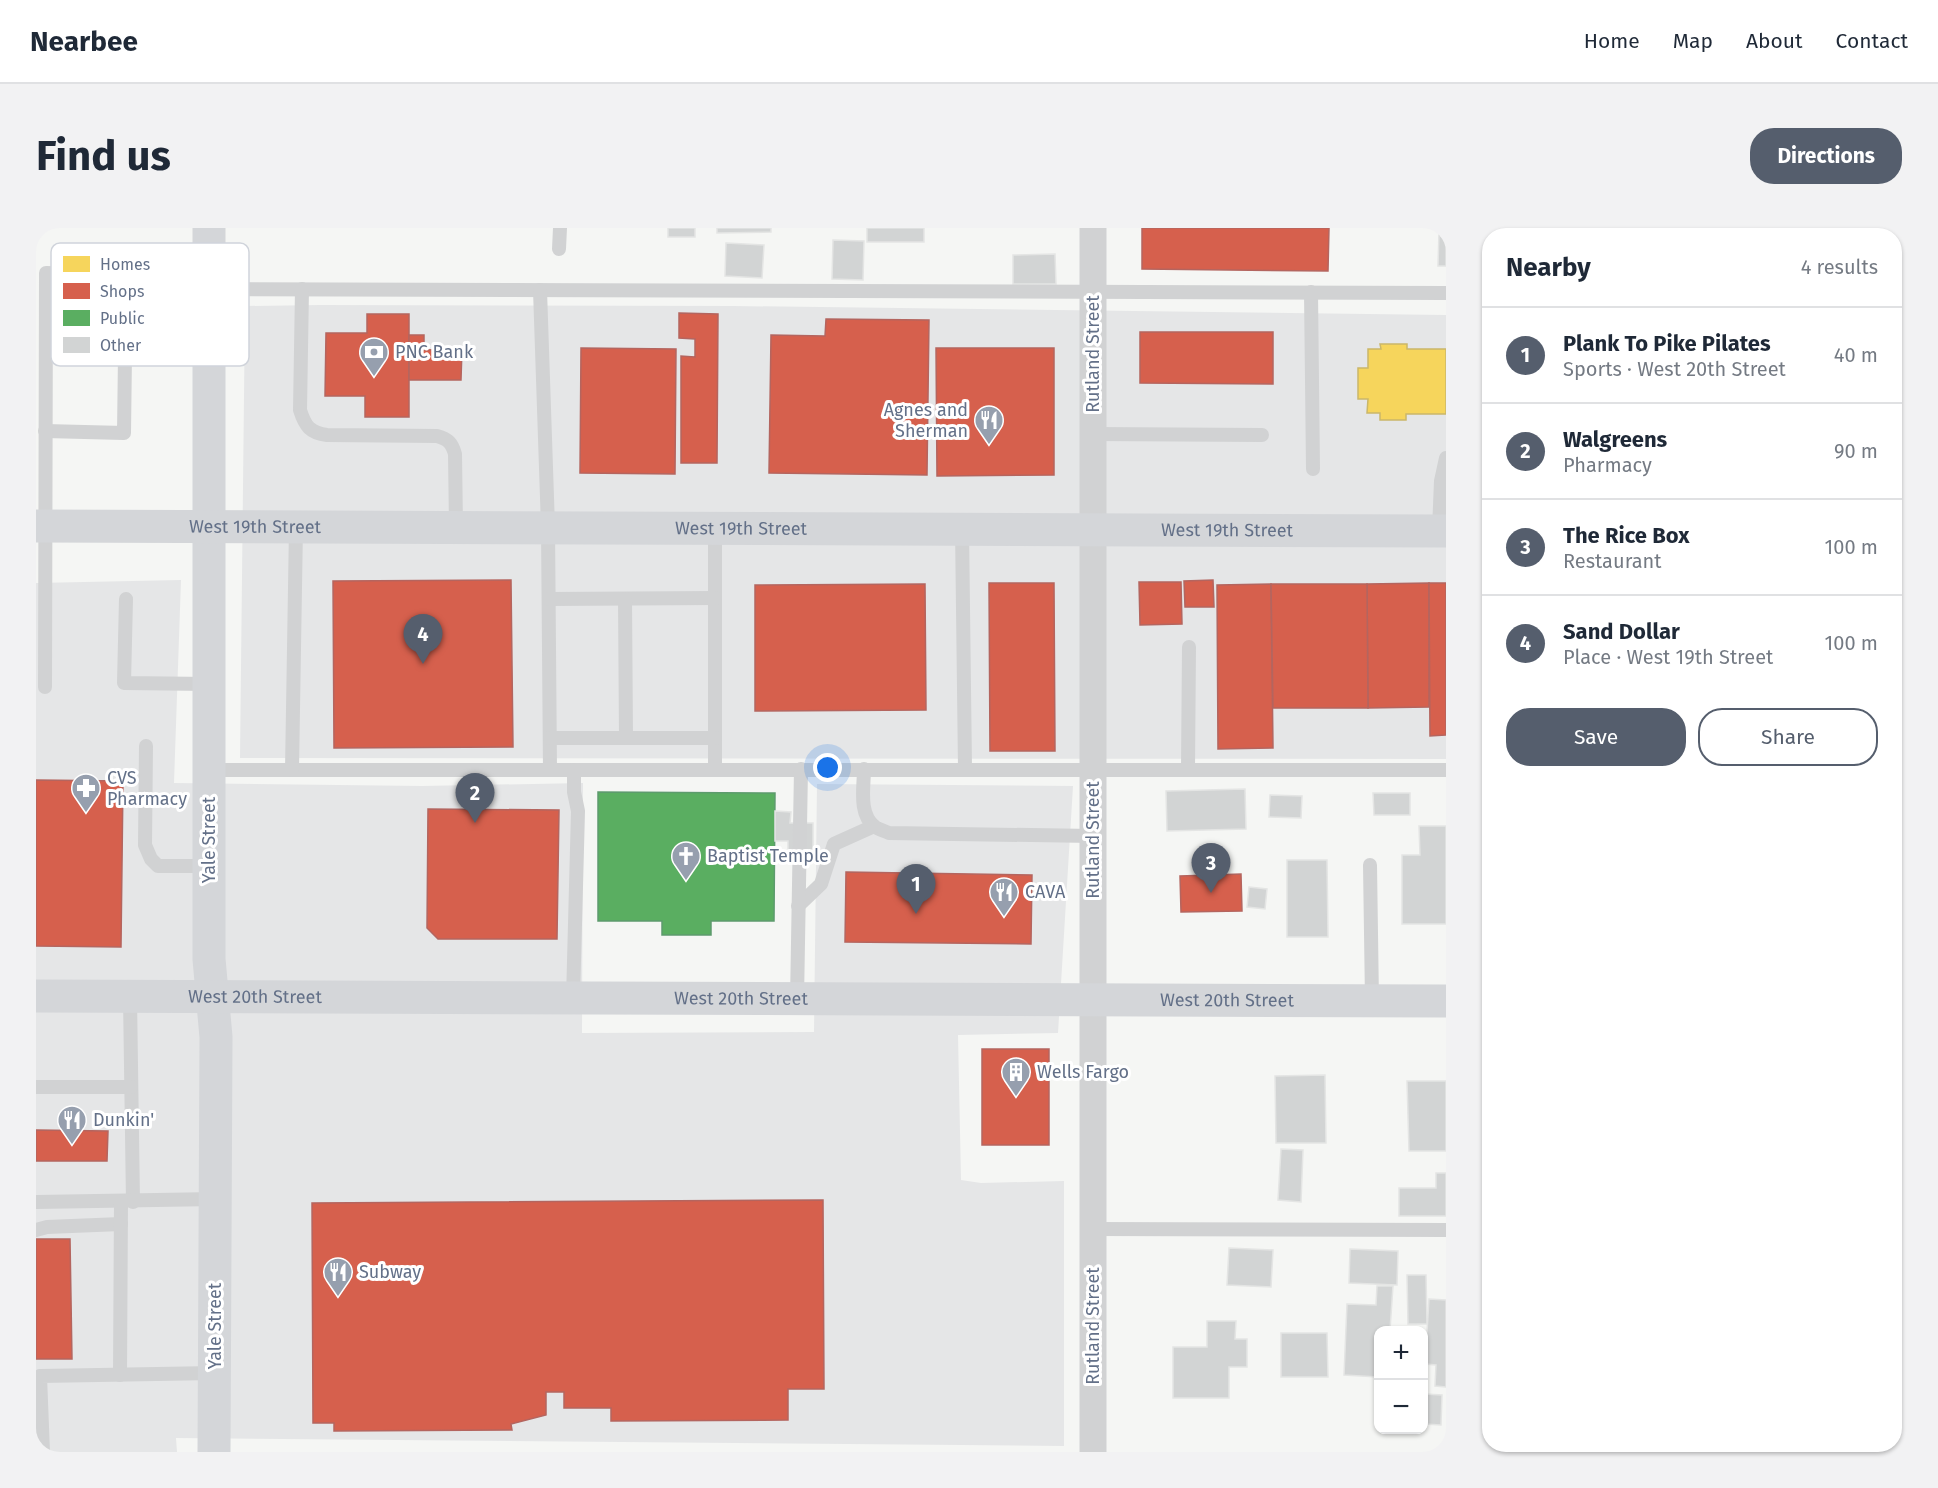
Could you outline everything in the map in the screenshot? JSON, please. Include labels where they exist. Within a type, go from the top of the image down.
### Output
[{"type":"main road","name":"Yale Street","points":[[209,366],[209,959],[216,1037],[214,1452]]},
{"type":"main road","name":"West 19th Street","points":[[40,525],[1443,531]]},
{"type":"main road","name":"West 20th Street","points":[[36,996],[796,1000],[1446,1000]]},
{"type":"street","name":"Rutland Street","points":[[1093,228],[1093,1452]]},
{"type":"lane","points":[[560,228],[560,249]]},
{"type":"lane","points":[[45,687],[40,599],[40,525],[45,431],[46,273],[51,273]]},
{"type":"lane","points":[[249,286],[302,289],[1446,292]]},
{"type":"lane","points":[[302,289],[300,410],[308,428],[317,434],[327,435],[446,438],[453,446],[455,454],[456,527]]},
{"type":"lane","points":[[540,290],[548,527],[550,770]]},
{"type":"lane","points":[[1311,292],[1312,469]]},
{"type":"lane","points":[[45,431],[124,433],[125,366]]},
{"type":"lane","points":[[1093,434],[1262,435]]},
{"type":"lane","points":[[1443,531],[1441,481],[1446,458]]},
{"type":"lane","points":[[292,770],[296,527]]},
{"type":"lane","points":[[715,528],[715,769]]},
{"type":"lane","points":[[962,528],[965,768]]},
{"type":"lane","points":[[549,599],[715,598]]},
{"type":"lane","points":[[126,599],[124,683],[209,684]]},
{"type":"lane","points":[[625,599],[626,738]]},
{"type":"lane","points":[[1188,769],[1189,647]]},
{"type":"lane","points":[[550,738],[715,738]]},
{"type":"lane","points":[[146,746],[145,845],[151,859],[158,866],[209,866]]},
{"type":"lane","points":[[209,770],[965,768],[1446,770]]},
{"type":"lane","points":[[796,1000],[801,769]]},
{"type":"lane","points":[[864,769],[865,813],[874,826],[889,833],[1093,836]]},
{"type":"lane","points":[[573,999],[578,812],[574,792],[574,770]]},
{"type":"lane","points":[[798,906],[821,884],[834,844],[874,826]]},
{"type":"lane","points":[[1370,865],[1372,1001]]},
{"type":"lane","points":[[120,1375],[121,1224],[127,1202],[131,1087],[130,996]]},
{"type":"lane","points":[[36,1087],[131,1087]]},
{"type":"lane","points":[[36,1202],[216,1199]]},
{"type":"lane","points":[[40,1228],[121,1224]]},
{"type":"lane","points":[[1093,1229],[1446,1230]]},
{"type":"lane","points":[[43,1452],[37,1374],[214,1373]]},
{"type":"shaded area","points":[[249,306],[733,306],[1446,315],[1446,759],[240,758],[244,366],[249,366]]},
{"type":"shaded area","points":[[181,580],[174,783],[422,786],[583,783],[582,1033],[814,1032],[817,784],[1073,786],[1058,1033],[958,1035],[961,1180],[981,1183],[1064,1181],[1064,1446],[176,1438],[177,1452],[36,1452],[36,583]]},
{"type":"building: Homes","points":[[1380,344],[1407,344],[1407,349],[1446,349],[1446,414],[1406,414],[1406,420],[1380,420],[1380,413],[1367,413],[1368,399],[1358,399],[1358,368],[1368,368],[1368,349],[1381,349]]},
{"type":"building: Shops","points":[[1142,228],[1329,228],[1328,271],[1142,269]]},
{"type":"building: Shops","points":[[679,313],[718,314],[717,463],[681,463],[681,356],[695,357],[695,339],[679,338]]},
{"type":"building: Shops","points":[[367,314],[409,314],[409,417],[365,417],[365,396],[325,396],[326,333],[367,333]]},
{"type":"building: Shops","points":[[826,319],[929,320],[927,475],[769,473],[771,335],[825,336]]},
{"type":"building: Shops","points":[[1140,332],[1273,332],[1273,384],[1140,383]]},
{"type":"building: Shops","points":[[409,335],[424,335],[424,350],[462,349],[461,380],[409,380]]},
{"type":"building: Shops","points":[[581,348],[676,349],[675,474],[580,473]]},
{"type":"building: Shops","points":[[936,348],[1054,348],[1054,475],[937,476]]},
{"type":"building: Shops","points":[[511,580],[513,747],[334,748],[333,581]]},
{"type":"building: Shops","points":[[1213,580],[1214,607],[1185,607],[1184,581]]},
{"type":"building: Shops","points":[[1139,582],[1181,582],[1182,624],[1140,625]]},
{"type":"building: Shops","points":[[989,583],[1054,583],[1055,751],[990,751]]},
{"type":"building: Shops","points":[[1429,583],[1429,707],[1368,708],[1367,584]]},
{"type":"building: Shops","points":[[1429,583],[1446,583],[1446,735],[1430,736]]},
{"type":"building: Shops","points":[[925,584],[926,710],[755,711],[755,585]]},
{"type":"building: Shops","points":[[1271,584],[1273,748],[1218,749],[1217,585]]},
{"type":"building: Shops","points":[[1271,584],[1367,584],[1368,708],[1273,708]]},
{"type":"building: Shops","name":"CVS Pharmacy","points":[[36,780],[123,781],[121,947],[36,946]]},
{"type":"building: Shops","points":[[428,809],[559,810],[557,939],[438,939],[427,928]]},
{"type":"building: Shops","points":[[846,872],[1032,875],[1031,944],[845,942]]},
{"type":"building: Shops","points":[[1241,874],[1242,911],[1181,912],[1180,876]]},
{"type":"building: Shops","name":"Wells Fargo","points":[[982,1049],[1049,1049],[1049,1145],[982,1145]]},
{"type":"building: Shops","name":"Dunkin'","points":[[36,1130],[108,1131],[107,1161],[36,1161]]},
{"type":"building: Shops","points":[[823,1200],[824,1389],[788,1389],[788,1420],[611,1421],[611,1408],[564,1408],[564,1392],[546,1392],[546,1415],[511,1424],[512,1430],[334,1431],[334,1423],[313,1423],[312,1203]]},
{"type":"building: Shops","points":[[36,1239],[70,1239],[72,1359],[36,1359]]},
{"type":"building: Public","name":"Baptist Temple","points":[[598,792],[775,793],[774,921],[711,921],[711,935],[662,935],[662,921],[598,921]]},
{"type":"building: Other","points":[[668,228],[695,228],[695,237],[668,237]]},
{"type":"building: Other","points":[[717,228],[771,228],[771,232],[717,233]]},
{"type":"building: Other","points":[[867,228],[924,228],[924,242],[867,242]]},
{"type":"building: Other","points":[[1439,231],[1446,231],[1446,266],[1438,266]]},
{"type":"building: Other","points":[[833,240],[864,241],[863,280],[832,279]]},
{"type":"building: Other","points":[[726,243],[764,245],[762,278],[725,276]]},
{"type":"building: Other","points":[[1055,254],[1056,284],[1013,284],[1013,255]]},
{"type":"building: Other","points":[[1245,789],[1246,829],[1167,831],[1166,791]]},
{"type":"building: Other","points":[[1373,793],[1410,793],[1410,815],[1374,815]]},
{"type":"building: Other","points":[[1270,795],[1302,796],[1301,818],[1269,817]]},
{"type":"building: Other","points":[[775,811],[791,812],[790,823],[813,823],[813,858],[788,858],[788,841],[775,841]]},
{"type":"building: Other","points":[[1419,826],[1446,826],[1446,924],[1402,924],[1402,855],[1420,855]]},
{"type":"building: Other","points":[[1287,860],[1327,860],[1328,937],[1287,937]]},
{"type":"building: Other","points":[[1249,887],[1267,889],[1265,909],[1247,907]]},
{"type":"building: Other","points":[[1325,1075],[1326,1143],[1276,1143],[1275,1076]]},
{"type":"building: Other","points":[[1407,1081],[1446,1081],[1446,1151],[1409,1151]]},
{"type":"building: Other","points":[[1281,1149],[1303,1150],[1301,1202],[1278,1200]]},
{"type":"building: Other","points":[[1436,1173],[1446,1173],[1446,1216],[1399,1216],[1399,1188],[1436,1188]]},
{"type":"building: Other","points":[[1229,1248],[1273,1250],[1271,1287],[1227,1285]]},
{"type":"building: Other","points":[[1350,1249],[1398,1251],[1397,1285],[1349,1283]]},
{"type":"building: Other","points":[[1407,1275],[1426,1275],[1427,1324],[1408,1324]]},
{"type":"building: Other","points":[[1377,1286],[1393,1286],[1390,1326],[1374,1326],[1374,1377],[1344,1375],[1347,1304],[1376,1305]]},
{"type":"building: Other","points":[[1429,1299],[1446,1300],[1446,1387],[1435,1386],[1436,1365],[1428,1364]]},
{"type":"building: Other","points":[[1207,1321],[1236,1321],[1235,1339],[1247,1339],[1247,1367],[1229,1367],[1229,1398],[1173,1398],[1173,1347],[1207,1347]]},
{"type":"building: Other","points":[[1281,1333],[1327,1333],[1328,1377],[1281,1377]]},
{"type":"building: Other","points":[[1428,1394],[1442,1395],[1441,1425],[1428,1424]]},
{"type":"place","name":"PNC Bank","points":[[374,378]]},
{"type":"place","name":"Agnes and Sherman","points":[[989,446]]},
{"type":"place","name":"Sand Dollar","points":[[423,664]]},
{"type":"place","name":"CVS Pharmacy","points":[[86,814]]},
{"type":"place","name":"Walgreens","points":[[475,823]]},
{"type":"place","name":"Baptist Temple","points":[[686,882]]},
{"type":"place","name":"The Rice Box","points":[[1211,893]]},
{"type":"place","name":"Plank To Pike Pilates","points":[[916,914]]},
{"type":"place","name":"CAVA","points":[[1004,918]]},
{"type":"place","name":"Wells Fargo","points":[[1016,1098]]},
{"type":"place","name":"Dunkin'","points":[[72,1146]]},
{"type":"place","name":"Subway","points":[[338,1298]]}]
